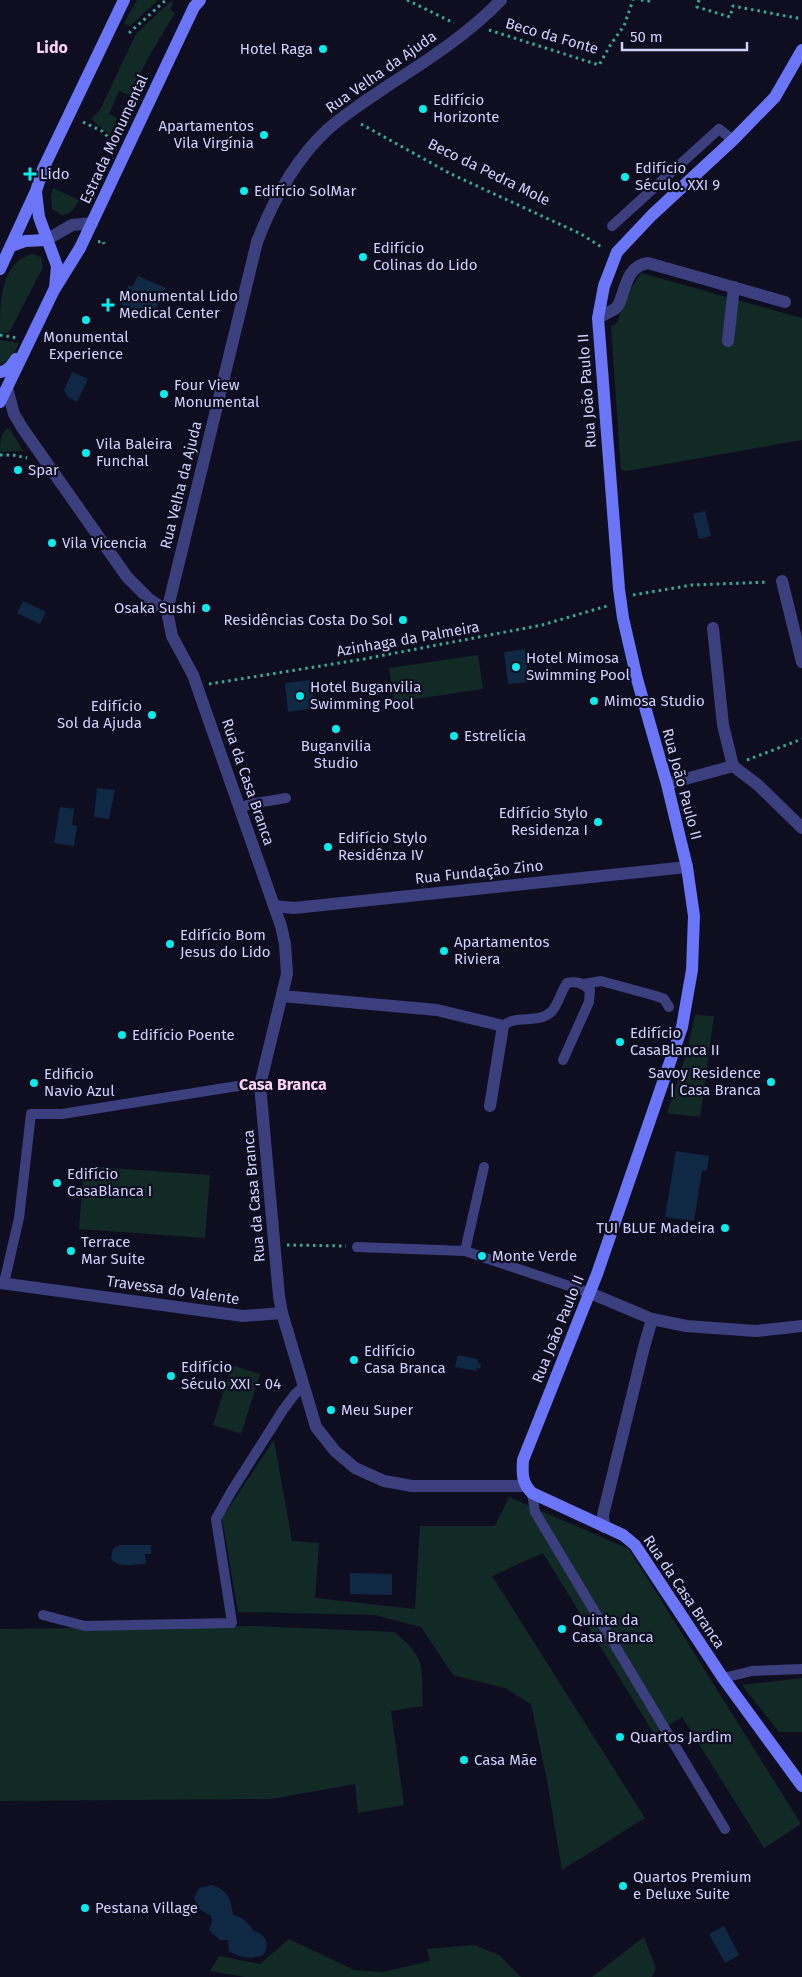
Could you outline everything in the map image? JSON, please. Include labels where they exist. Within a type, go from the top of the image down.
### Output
[{"type":"street","points":[[0,269],[36,191],[43,169],[124,0]]},
{"type":"street","name":"Estrada Monumental","points":[[0,402],[54,290],[69,269],[194,8],[200,0]]},
{"type":"street","name":"Rua Velha da Ajuda","points":[[167,611],[255,251],[274,200],[302,158],[327,130],[445,48],[501,0]]},
{"type":"street","name":"Rua João Paulo II","points":[[528,1490],[522,1476],[523,1460],[590,1293],[682,1028],[692,970],[694,916],[687,867],[667,784],[637,679],[618,589],[598,318],[604,286],[617,252],[652,215],[733,140],[775,97],[802,50]]},
{"type":"street","name":"Estrada Monumental","points":[[36,191],[39,217],[57,266],[54,290]]},
{"type":"street","points":[[11,246],[25,242],[46,240],[72,225],[92,222]]},
{"type":"street","points":[[598,318],[615,309],[619,304],[632,270],[639,264],[648,263],[785,302]]},
{"type":"street","points":[[728,341],[734,287]]},
{"type":"street","name":"Estrada Monumental","points":[[0,372],[12,366],[25,341],[34,332]]},
{"type":"street","points":[[7,388],[14,414],[23,429],[127,577],[149,599],[167,611]]},
{"type":"street","points":[[782,580],[802,662]]},
{"type":"street","name":"Rua da Casa Branca","points":[[167,611],[172,636],[193,675],[281,926],[287,960],[287,974],[260,1084],[282,1313],[316,1427],[335,1451],[355,1468],[384,1482],[412,1486],[528,1490],[623,1535],[635,1545],[723,1678],[802,1786]]},
{"type":"street","points":[[713,628],[722,725],[733,766],[758,785],[802,828]]},
{"type":"street","points":[[667,784],[733,766]]},
{"type":"street","name":"Rua Fundação Zino","points":[[274,906],[294,908],[687,867]]},
{"type":"street","points":[[282,996],[437,1010],[503,1026],[490,1106]]},
{"type":"street","name":"Travessa do Valente","points":[[2,1283],[243,1316],[282,1313]]},
{"type":"street","points":[[590,1293],[652,1319],[686,1326],[756,1331],[802,1326]]},
{"type":"street","points":[[604,1527],[604,1516],[652,1319]]},
{"type":"lane","points":[[612,226],[719,129],[733,140]]},
{"type":"lane","points":[[240,808],[250,804],[286,798]]},
{"type":"lane","points":[[503,1026],[507,1022],[539,1018],[552,1011],[562,990],[568,983],[575,982],[584,984],[601,981],[664,999],[670,1007]]},
{"type":"lane","points":[[563,1060],[589,1002],[590,990],[584,984]]},
{"type":"lane","points":[[2,1283],[19,1218],[31,1114],[62,1114],[260,1084]]},
{"type":"lane","points":[[465,1251],[484,1167]]},
{"type":"lane","points":[[357,1247],[465,1251],[590,1293]]},
{"type":"lane","points":[[43,1615],[85,1626],[232,1624],[216,1519],[282,1410],[304,1386]]},
{"type":"lane","points":[[528,1490],[535,1512],[725,1829]]},
{"type":"lane","points":[[723,1678],[752,1671],[802,1669]]},
{"type":"path","points":[[129,33],[166,0]]},
{"type":"path","points":[[407,0],[459,26]]},
{"type":"path","name":"Beco da Fonte","points":[[486,29],[599,65],[624,26],[633,0]]},
{"type":"path","points":[[641,0],[652,0]]},
{"type":"path","points":[[699,0],[697,7],[730,16],[733,6],[802,19]]},
{"type":"path","points":[[83,122],[102,131],[112,141]]},
{"type":"path","name":"Beco da Pedra Mole","points":[[361,124],[451,174],[580,234],[603,248]]},
{"type":"path","points":[[100,241],[103,241],[104,244]]},
{"type":"path","points":[[0,335],[20,339]]},
{"type":"path","points":[[0,455],[13,455],[30,459]]},
{"type":"path","points":[[630,596],[692,585],[782,580]]},
{"type":"path","name":"Azinhaga da Palmeira","points":[[208,684],[364,659],[542,625],[610,605]]},
{"type":"path","points":[[733,766],[802,738]]},
{"type":"path","points":[[284,1245],[357,1247]]},
{"type":"green space","points":[[137,0],[158,0],[130,26],[124,23]]},
{"type":"green space","points":[[171,1],[173,3],[170,10],[175,13],[129,95],[119,91],[109,114],[117,118],[110,135],[91,119],[100,110],[136,34]]},
{"type":"green space","points":[[53,188],[79,200],[70,212],[61,215],[52,209],[51,196]]},
{"type":"green space","points":[[32,254],[41,257],[43,267],[10,331],[8,333],[0,332],[0,309],[8,275],[21,259]]},
{"type":"green space","points":[[641,273],[802,318],[802,440],[627,471],[621,470],[611,326],[617,323],[626,296]]},
{"type":"green space","points":[[0,340],[19,343],[12,358],[0,365]]},
{"type":"green space","points":[[8,428],[23,451],[0,452],[2,436]]},
{"type":"green space","points":[[478,655],[483,689],[394,702],[389,668]]},
{"type":"green space","points":[[695,1015],[714,1016],[700,1117],[667,1113],[687,1052]]},
{"type":"green space","points":[[84,1166],[210,1175],[205,1238],[79,1229]]},
{"type":"green space","points":[[232,1365],[260,1374],[241,1434],[213,1425]]},
{"type":"green space","points":[[274,1440],[292,1541],[319,1543],[315,1598],[415,1609],[420,1526],[495,1526],[509,1497],[629,1549],[801,1824],[764,1848],[682,1717],[654,1734],[543,1553],[492,1576],[645,1818],[562,1870],[547,1780],[531,1704],[505,1688],[453,1675],[421,1627],[375,1615],[238,1612],[222,1518]]},
{"type":"green space","points":[[252,1626],[394,1632],[413,1649],[421,1664],[423,1706],[391,1711],[404,1805],[358,1813],[355,1784],[271,1799],[0,1801],[0,1629]]},
{"type":"green space","points":[[802,1678],[802,1732],[779,1732],[742,1685]]},
{"type":"green space","points":[[644,1937],[656,1969],[652,1977],[592,1977]]},
{"type":"green space","points":[[289,1939],[354,1970],[383,1972],[430,1961],[427,1949],[474,1945],[499,1955],[521,1977],[245,1977],[210,1971],[219,1956],[260,1964]]},
{"type":"water","points":[[138,276],[166,288],[151,318],[120,304],[129,285],[132,287]]},
{"type":"water","points":[[72,372],[88,379],[77,402],[68,397],[64,390]]},
{"type":"water","points":[[705,511],[711,536],[699,539],[693,514]]},
{"type":"water","points":[[23,601],[46,612],[40,624],[17,613]]},
{"type":"water","name":"Hotel Mimosa Swimming Pool","points":[[525,649],[529,682],[508,684],[504,652]]},
{"type":"water","name":"Hotel Buganvilia Swimming Pool","points":[[311,680],[315,708],[288,712],[285,683]]},
{"type":"water","points":[[97,788],[115,790],[109,819],[94,817]]},
{"type":"water","points":[[60,807],[74,809],[72,825],[77,826],[74,846],[54,843]]},
{"type":"water","points":[[676,1151],[709,1156],[707,1170],[702,1171],[694,1221],[665,1217]]},
{"type":"water","points":[[458,1355],[478,1359],[478,1363],[481,1364],[480,1369],[477,1368],[476,1371],[455,1367]]},
{"type":"water","points":[[120,1545],[151,1545],[151,1554],[145,1554],[146,1564],[122,1565],[111,1558],[113,1549]]},
{"type":"water","points":[[350,1573],[392,1574],[392,1595],[350,1594]]},
{"type":"water","points":[[212,1885],[225,1892],[228,1896],[233,1915],[248,1923],[253,1931],[263,1936],[266,1942],[264,1954],[251,1958],[242,1957],[229,1951],[228,1940],[220,1940],[209,1930],[212,1922],[211,1916],[199,1909],[194,1898],[199,1888]]},
{"type":"water","points":[[724,1926],[739,1955],[725,1963],[709,1934]]},
{"type":"place","name":"Hotel Raga","points":[[323,49]]},
{"type":"place","name":"Edifício Horizonte","points":[[423,109]]},
{"type":"place","name":"Apartamentos Vila Virgínia","points":[[264,135]]},
{"type":"place","name":"Lido","points":[[30,174]]},
{"type":"place","name":"Edifício Século. XXI 9","points":[[625,177]]},
{"type":"place","name":"Edifício SolMar","points":[[244,191]]},
{"type":"place","name":"Edifício Colinas do Lido","points":[[363,257]]},
{"type":"place","name":"Monumental Lido Medical Center","points":[[108,305]]},
{"type":"place","name":"Monumental Experience","points":[[86,320]]},
{"type":"place","name":"Four View Monumental","points":[[164,394]]},
{"type":"place","name":"Vila Baleira Funchal","points":[[86,453]]},
{"type":"place","name":"Spar","points":[[18,470]]},
{"type":"place","name":"Vila Vicencia","points":[[52,543]]},
{"type":"place","name":"Osaka Sushi","points":[[206,608]]},
{"type":"place","name":"Residências Costa Do Sol","points":[[403,620]]},
{"type":"place","name":"Hotel Mimosa Swimming Pool","points":[[516,667]]},
{"type":"place","name":"Hotel Buganvilia Swimming Pool","points":[[300,696]]},
{"type":"place","name":"Mimosa Studio","points":[[594,701]]},
{"type":"place","name":"Edifício Sol da Ajuda","points":[[152,715]]},
{"type":"place","name":"Buganvilia Studio","points":[[336,729]]},
{"type":"place","name":"Estrelícia","points":[[454,736]]},
{"type":"place","name":"Edifício Stylo Residenza I","points":[[598,822]]},
{"type":"place","name":"Edifício Stylo Residênza IV","points":[[328,847]]},
{"type":"place","name":"Edifício Bom Jesus do Lido","points":[[170,944]]},
{"type":"place","name":"Apartamentos Riviera","points":[[444,951]]},
{"type":"place","name":"Edifício Poente","points":[[122,1035]]},
{"type":"place","name":"Edifício CasaBlanca II","points":[[620,1042]]},
{"type":"place","name":"Savoy Residence | Casa Branca","points":[[771,1082]]},
{"type":"place","name":"Edificio Navio Azul","points":[[34,1083]]},
{"type":"place","name":"Edifício CasaBlanca I","points":[[57,1183]]},
{"type":"place","name":"TUI BLUE Madeira","points":[[725,1228]]},
{"type":"place","name":"Terrace Mar Suite","points":[[71,1251]]},
{"type":"place","name":"Monte Verde","points":[[482,1256]]},
{"type":"place","name":"Edifício Casa Branca","points":[[354,1360]]},
{"type":"place","name":"Edifício Século XXI - 04","points":[[171,1376]]},
{"type":"place","name":"Meu Super","points":[[331,1410]]},
{"type":"place","name":"Quinta da Casa Branca","points":[[562,1629]]},
{"type":"place","name":"Quartos Jardim","points":[[620,1737]]},
{"type":"place","name":"Casa Mãe","points":[[464,1760]]},
{"type":"place","name":"Quartos Premium e Deluxe Suite","points":[[623,1886]]},
{"type":"place","name":"Pestana Village","points":[[85,1908]]},
{"type":"district","name":"Lido","points":[[52,47]]},
{"type":"district","name":"Casa Branca","points":[[283,1084]]}]
